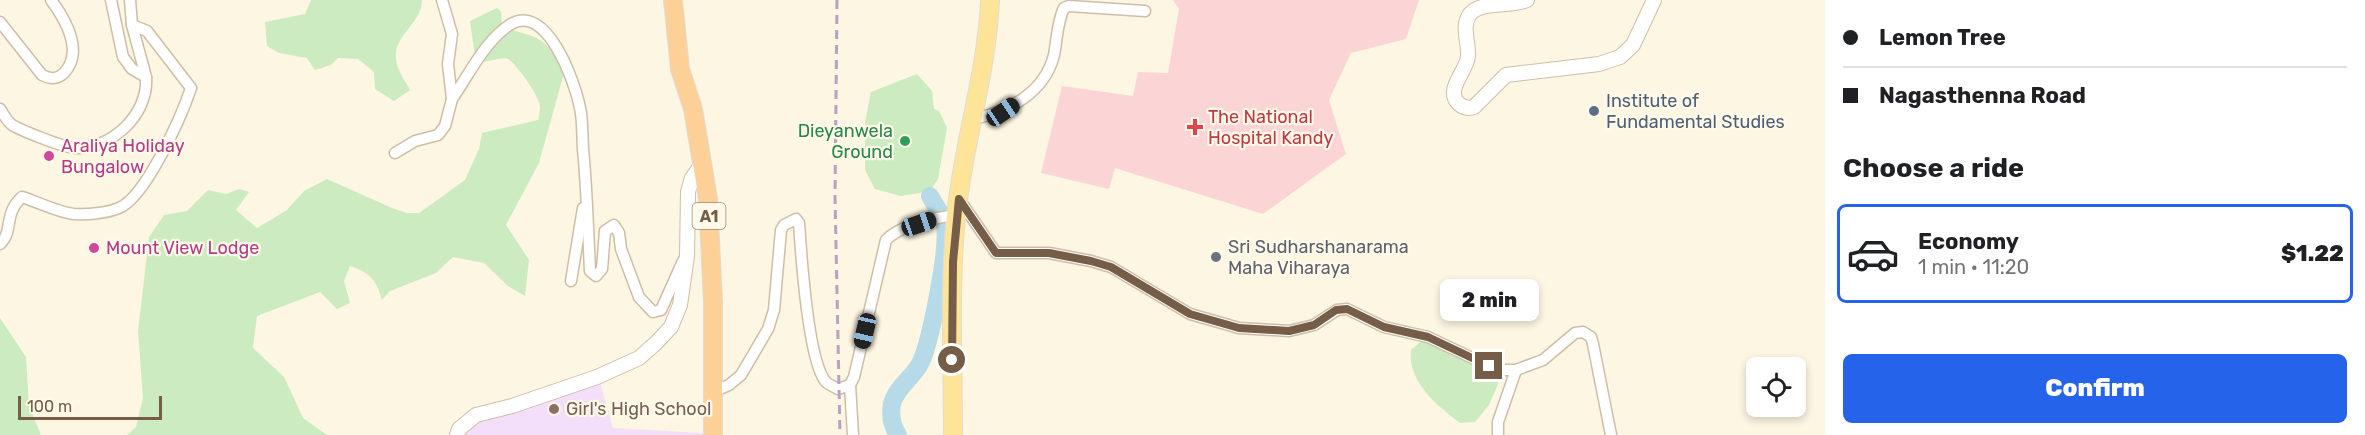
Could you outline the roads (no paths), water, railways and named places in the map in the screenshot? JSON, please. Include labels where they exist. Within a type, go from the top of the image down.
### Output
[{"type":"highway","name":"A1","points":[[673,0],[680,69],[693,110],[708,199],[711,251],[713,435]]},
{"type":"main road","points":[[953,435],[950,212],[974,119],[987,36],[990,0]]},
{"type":"street","points":[[0,22],[42,75],[51,79],[61,76],[69,68],[75,50],[62,15],[51,0]]},
{"type":"street","points":[[111,0],[123,57],[132,69],[146,77]]},
{"type":"street","points":[[0,108],[9,122],[20,130],[74,148],[99,145],[119,133],[136,115],[143,99],[146,77],[132,25],[130,0]]},
{"type":"street","points":[[442,0],[452,34],[448,63],[452,99]]},
{"type":"street","points":[[1527,0],[1505,4],[1484,3],[1470,14],[1466,26],[1468,58],[1453,92],[1455,100],[1461,106],[1468,109],[1474,107],[1506,75],[1599,64],[1620,57],[1633,45],[1654,0]]},
{"type":"street","points":[[974,119],[1003,112],[1037,88],[1050,69],[1064,8],[1069,6],[1145,11]]},
{"type":"street","points":[[395,153],[415,141],[438,135],[445,126],[452,99],[492,40],[517,21],[532,22],[549,34],[565,66],[580,108],[590,272],[596,276],[603,269],[606,231],[614,225],[620,233],[621,249],[639,297],[652,312],[662,310],[687,256]]},
{"type":"street","points":[[0,244],[5,239],[12,206],[22,197],[73,214],[94,213],[120,208],[135,196],[145,183],[183,112],[191,88],[147,32],[132,25]]},
{"type":"street","points":[[457,435],[459,429],[476,416],[569,388],[639,358],[670,327],[680,305],[687,256],[688,192],[692,177],[702,164]]},
{"type":"street","points":[[571,281],[586,187]]},
{"type":"street","points":[[853,435],[850,385],[854,377],[886,240],[893,233],[950,212],[996,253],[1049,253],[1111,267],[1190,314],[1239,328],[1289,331],[1314,325],[1336,310],[1347,309],[1384,327],[1428,337],[1489,366],[1516,370],[1543,360],[1575,333],[1583,332],[1591,337],[1611,435]]},
{"type":"street","points":[[713,392],[729,386],[741,375],[768,329],[774,310],[782,230],[784,225],[796,219],[799,223],[803,286],[817,363],[826,382],[838,389],[850,385]]},
{"type":"street","points":[[1498,435],[1498,422],[1516,370]]},
{"type":"waterway","points":[[898,435],[892,420],[892,404],[897,392],[921,362],[930,334],[942,273],[945,225],[930,196]]},
{"type":"railway","points":[[837,0],[835,197],[840,435]]},
{"type":"place","name":"Institute of Fundamental Studies","points":[[1594,111]]},
{"type":"place","name":"The National Hospital Kandy","points":[[1195,127]]},
{"type":"place","name":"Dieyanwela Ground","points":[[905,141]]},
{"type":"place","name":"Araliya Holiday Bungalow","points":[[49,156]]},
{"type":"place","name":"Mount View Lodge","points":[[94,248]]},
{"type":"place","name":"Sri Sudharshanarama Maha Viharaya","points":[[1216,257]]},
{"type":"place","name":"Girl's High School","points":[[554,409]]}]
